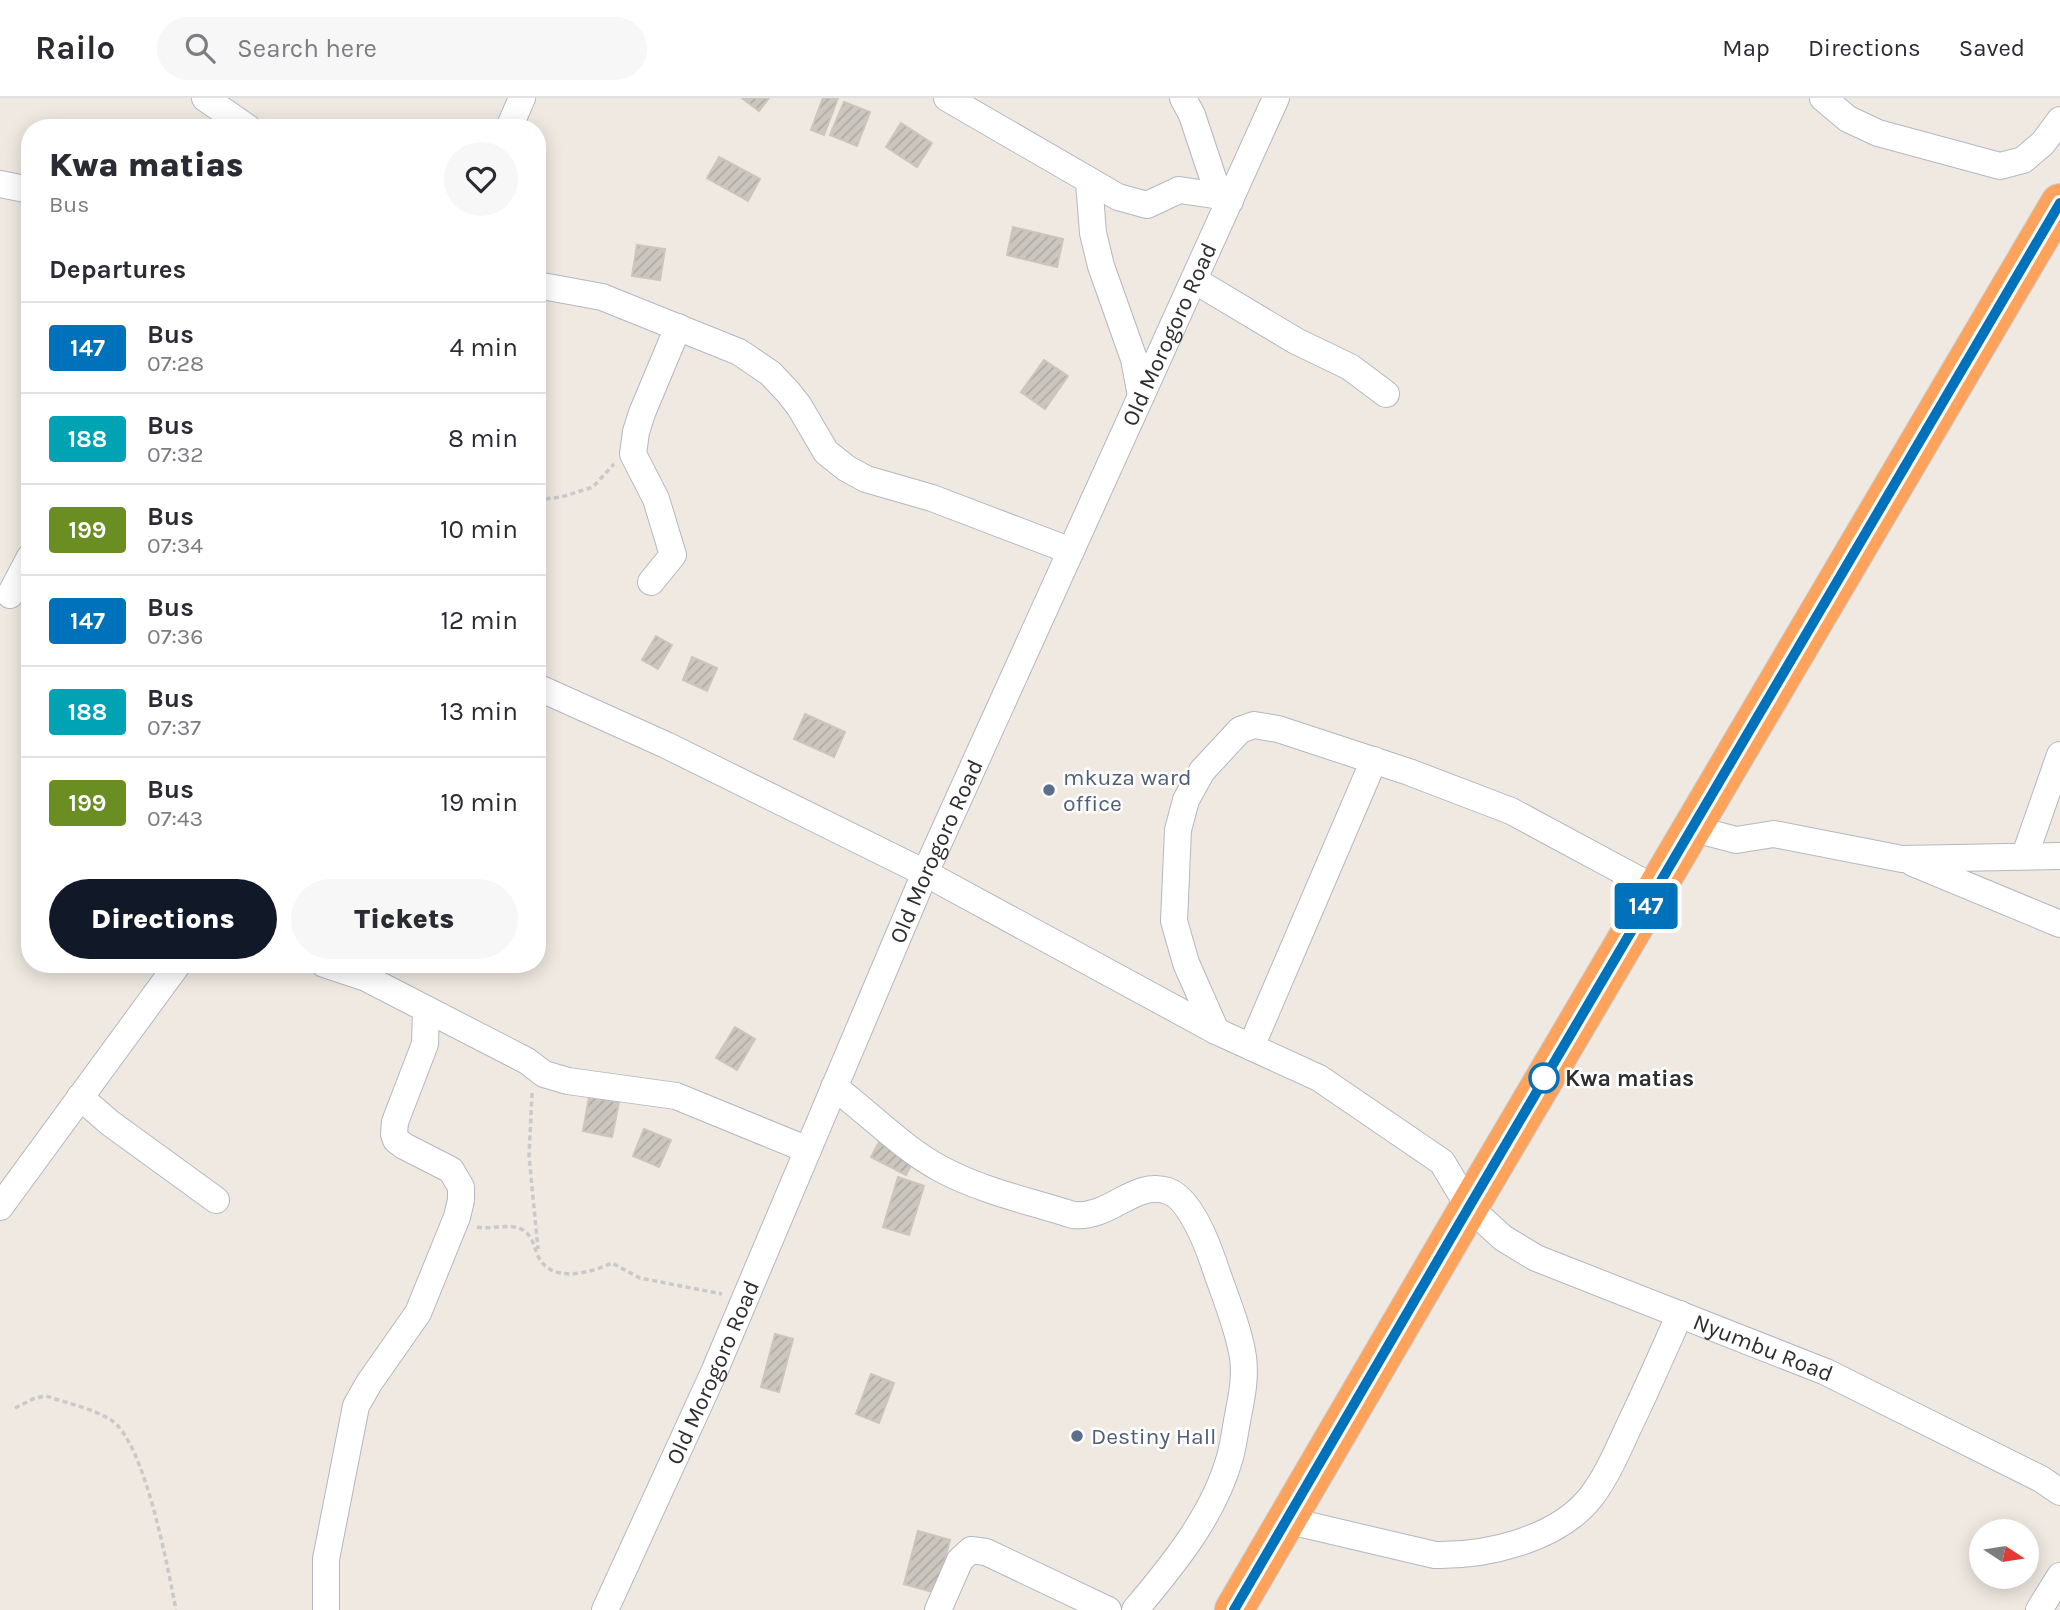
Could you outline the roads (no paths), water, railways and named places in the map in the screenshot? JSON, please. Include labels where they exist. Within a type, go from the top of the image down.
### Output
[{"type":"highway","points":[[1234,1610],[2060,203]]},
{"type":"street","points":[[205,98],[235,119]]},
{"type":"street","points":[[513,119],[522,98]]},
{"type":"street","points":[[947,98],[1118,197],[1147,205],[1179,190],[1224,198]]},
{"type":"street","points":[[1183,98],[1224,198]]},
{"type":"street","name":"Old Morogoro Road","points":[[605,1610],[745,1299],[925,873],[1194,280],[1224,198],[1276,98]]},
{"type":"street","points":[[1823,98],[1848,119],[1878,133],[2000,166],[2023,160],[2043,142],[2060,120]]},
{"type":"street","points":[[1089,181],[1093,233],[1101,266],[1134,359],[1141,396]]},
{"type":"street","points":[[0,184],[21,188]]},
{"type":"street","points":[[1194,280],[1296,341],[1350,367],[1386,394]]},
{"type":"street","points":[[546,287],[602,297],[738,352],[770,373],[799,406],[826,452],[846,468],[866,479],[932,498],[1071,551]]},
{"type":"street","points":[[651,582],[673,555],[656,499],[633,454],[636,432],[678,327]]},
{"type":"street","points":[[10,595],[21,574]]},
{"type":"street","name":"Nyumbu Road","points":[[546,691],[666,745],[925,873],[1216,1031],[1319,1078],[1442,1162],[1469,1207],[1503,1238],[1536,1258],[1826,1373],[2041,1479],[2060,1492]]},
{"type":"street","points":[[1216,1031],[1186,963],[1174,921],[1178,830],[1186,800],[1202,771],[1240,730],[1254,725],[1278,729],[1374,760],[1511,811],[1656,890]]},
{"type":"street","points":[[2025,855],[2060,755]]},
{"type":"street","points":[[1251,1047],[1374,760]]},
{"type":"street","points":[[1691,828],[1736,840],[1774,834],[1902,859],[2060,924]]},
{"type":"street","points":[[1902,859],[2060,856]]},
{"type":"street","points":[[0,1207],[171,973]]},
{"type":"street","points":[[352,973],[544,1074],[568,1081],[676,1096],[808,1150]]},
{"type":"street","points":[[326,1610],[326,1559],[356,1406],[369,1382],[418,1313],[457,1217],[461,1200],[461,1187],[452,1170],[404,1146],[396,1140],[394,1134],[395,1122],[425,1044],[426,1010]]},
{"type":"street","points":[[834,1087],[891,1134],[940,1168],[984,1188],[1073,1215],[1088,1216],[1115,1205],[1137,1191],[1170,1191],[1180,1198],[1195,1221],[1217,1273],[1243,1358],[1240,1404],[1230,1459],[1200,1522],[1175,1561],[1135,1610]]},
{"type":"street","points":[[80,1097],[110,1123],[216,1200]]},
{"type":"street","points":[[1286,1520],[1435,1555],[1460,1555],[1513,1545],[1535,1537],[1568,1517],[1590,1499],[1609,1469],[1680,1314]]},
{"type":"street","points":[[938,1610],[960,1560],[971,1550],[986,1552],[1108,1610]]},
{"type":"street","points":[[2039,1610],[2060,1576]]},
{"type":"place","name":"mkuza ward office","points":[[1049,790]]},
{"type":"place","name":"Kwa matias","points":[[1544,1078]]},
{"type":"place","name":"Destiny Hall","points":[[1077,1436]]}]
